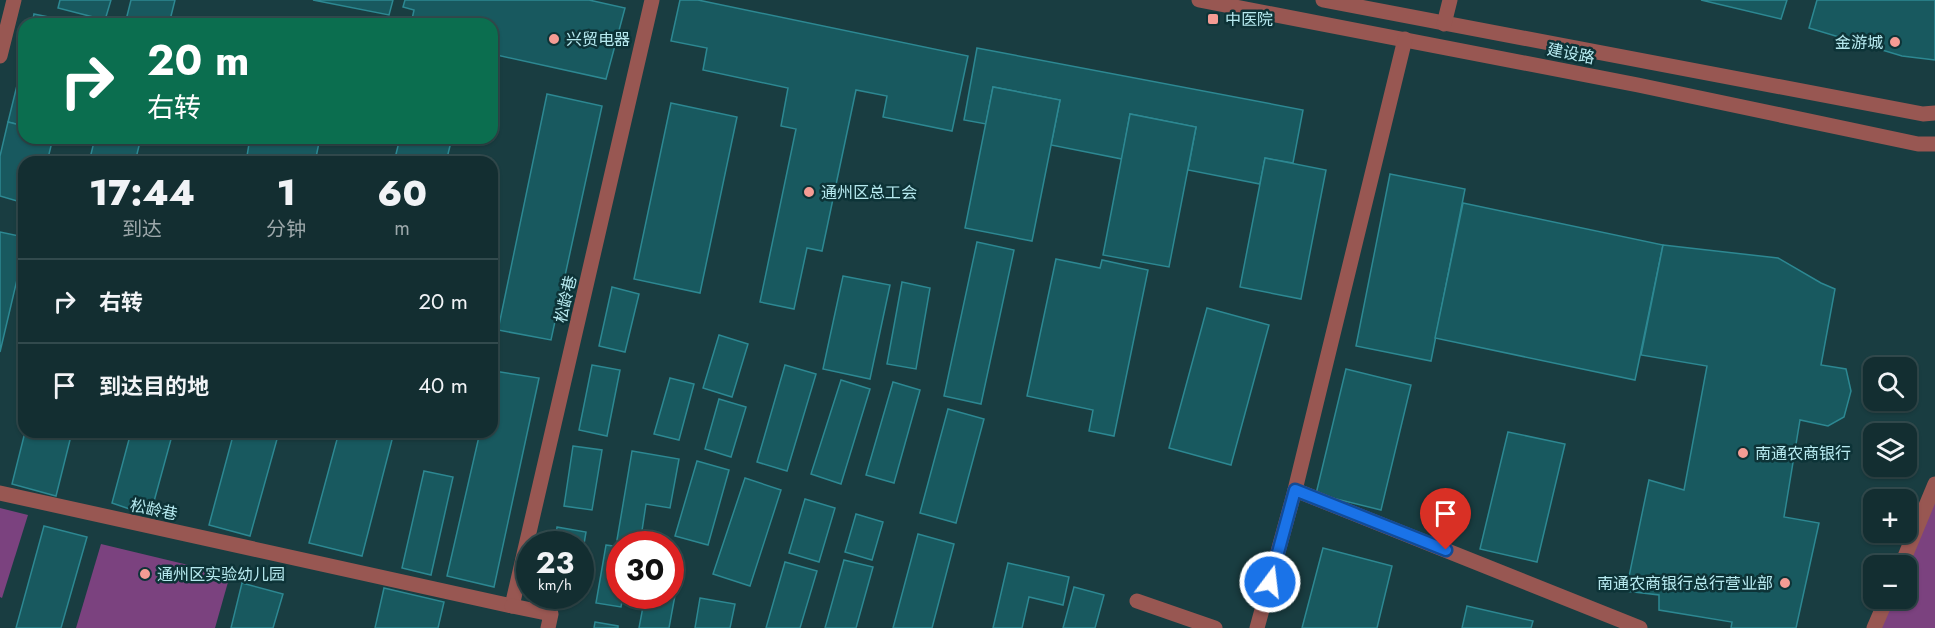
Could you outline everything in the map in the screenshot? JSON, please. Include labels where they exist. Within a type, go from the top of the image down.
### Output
[{"type":"street","points":[[0,56],[14,0]]},
{"type":"street","name":"松龄巷","points":[[512,606],[652,0]]},
{"type":"street","name":"建设路","points":[[1199,0],[1627,82],[1918,144],[1935,144]]},
{"type":"street","name":"建设路","points":[[1323,0],[1911,112],[1935,113]]},
{"type":"street","points":[[1444,24],[1450,0]]},
{"type":"street","points":[[1257,628],[1295,490],[1405,39]]},
{"type":"street","points":[[1905,555],[1935,484]]},
{"type":"street","points":[[1295,490],[1640,628]]},
{"type":"street","name":"松龄巷","points":[[0,493],[551,614],[548,628]]},
{"type":"street","points":[[1137,601],[1215,628]]},
{"type":"street","points":[[1874,628],[1882,609]]},
{"type":"shaded area","points":[[1935,484],[1935,628],[1874,628],[1883,609],[1917,609],[1917,555],[1910,555],[1914,543],[1917,543],[1917,535]]},
{"type":"shaded area","points":[[0,508],[28,515],[2,598],[0,597]]},
{"type":"shaded area","points":[[101,544],[230,575],[215,628],[76,628]]},
{"type":"building","points":[[60,0],[111,0],[106,18],[58,8]]},
{"type":"building","points":[[131,0],[175,0],[170,18],[126,18]]},
{"type":"building","points":[[313,0],[393,0],[389,15]]},
{"type":"building","name":"兴贸电器","points":[[405,0],[589,0],[625,8],[606,79],[498,55],[498,18],[412,18],[414,10],[403,7]]},
{"type":"building","name":"通州区总工会","points":[[680,0],[698,0],[968,56],[952,131],[883,117],[887,96],[856,90],[822,251],[807,248],[794,309],[760,302],[796,129],[781,126],[788,88],[703,70],[707,48],[671,41]]},
{"type":"building","points":[[1701,0],[1787,0],[1781,19]]},
{"type":"building","name":"金游城","points":[[1817,0],[1935,0],[1935,60],[1902,56],[1809,28]]},
{"type":"building","points":[[34,14],[54,18],[33,18]]},
{"type":"building","points":[[977,48],[1303,110],[1293,163],[1265,158],[1260,184],[1188,170],[1196,127],[1130,114],[1122,159],[1051,145],[1060,100],[993,87],[986,124],[964,120]]},
{"type":"building","points":[[18,81],[18,124],[8,122]]},
{"type":"building","points":[[993,87],[1060,100],[1032,241],[965,228]]},
{"type":"building","points":[[547,94],[602,106],[551,340],[498,330]]},
{"type":"building","points":[[671,103],[737,117],[700,293],[634,279]]},
{"type":"building","points":[[1130,114],[1196,127],[1169,267],[1103,255]]},
{"type":"building","points":[[8,122],[18,124],[18,144],[52,144],[48,156],[18,156],[18,201],[0,196],[0,156]]},
{"type":"building","points":[[94,144],[140,144],[136,156],[90,156]]},
{"type":"building","points":[[249,144],[319,144],[316,156],[247,156]]},
{"type":"building","points":[[398,144],[450,144],[448,156],[396,156]]},
{"type":"building","points":[[1265,158],[1326,170],[1301,299],[1240,287]]},
{"type":"building","points":[[1390,174],[1465,189],[1431,361],[1356,346]]},
{"type":"building","points":[[1463,203],[1663,245],[1635,380],[1435,338]]},
{"type":"building","points":[[0,232],[18,236],[18,276],[0,352]]},
{"type":"building","points":[[977,242],[1014,250],[981,404],[944,396]]},
{"type":"building","name":"南通农商银行","points":[[1663,245],[1778,258],[1835,289],[1821,365],[1846,369],[1851,391],[1844,417],[1828,426],[1800,420],[1784,517],[1819,523],[1796,628],[1731,628],[1732,622],[1659,610],[1659,595],[1626,591],[1649,480],[1684,490],[1707,366],[1641,355]]},
{"type":"building","points":[[1056,259],[1100,268],[1102,260],[1148,270],[1114,436],[1089,431],[1093,410],[1027,396]]},
{"type":"building","points":[[843,276],[890,285],[870,379],[823,369]]},
{"type":"building","points":[[902,282],[930,288],[916,369],[887,364]]},
{"type":"building","points":[[612,287],[639,294],[625,352],[599,346]]},
{"type":"building","points":[[1207,308],[1269,325],[1231,465],[1169,448]]},
{"type":"building","points":[[719,335],[748,344],[732,397],[703,388]]},
{"type":"building","points":[[592,365],[620,370],[607,436],[579,430]]},
{"type":"building","points":[[785,365],[816,374],[787,471],[757,462]]},
{"type":"building","points":[[1346,369],[1411,385],[1381,510],[1316,494]]},
{"type":"building","points":[[498,372],[539,378],[494,587],[447,576],[479,438],[498,438]]},
{"type":"building","points":[[670,378],[694,384],[679,440],[654,434]]},
{"type":"building","points":[[841,380],[870,389],[841,484],[811,474]]},
{"type":"building","points":[[893,382],[920,390],[894,483],[866,475]]},
{"type":"building","points":[[719,399],[746,407],[731,457],[705,449]]},
{"type":"building","points":[[948,409],[984,419],[956,523],[920,513]]},
{"type":"building","points":[[1508,432],[1565,444],[1537,562],[1480,549]]},
{"type":"building","points":[[24,438],[70,438],[56,496],[12,484]]},
{"type":"building","points":[[129,438],[171,438],[150,516],[112,503]]},
{"type":"building","points":[[232,438],[277,438],[250,536],[209,525]]},
{"type":"building","points":[[337,438],[392,438],[362,556],[309,543]]},
{"type":"building","points":[[573,446],[602,450],[592,510],[564,506]]},
{"type":"building","points":[[632,451],[679,459],[670,508],[646,504],[642,531],[619,531]]},
{"type":"building","points":[[697,461],[729,470],[708,545],[684,538],[684,531],[676,531]]},
{"type":"building","points":[[424,471],[453,477],[431,575],[402,568]]},
{"type":"building","points":[[745,478],[781,490],[750,586],[713,574]]},
{"type":"building","points":[[805,499],[835,508],[819,562],[789,553]]},
{"type":"building","points":[[856,514],[883,522],[872,560],[845,552]]},
{"type":"building","points":[[44,526],[87,537],[61,628],[16,628]]},
{"type":"building","points":[[557,527],[580,531],[557,531]]},
{"type":"building","points":[[918,534],[954,544],[932,628],[893,628]]},
{"type":"building","points":[[606,545],[606,605],[596,603]]},
{"type":"building","points":[[1323,548],[1392,566],[1377,628],[1302,628]]},
{"type":"building","points":[[844,560],[873,567],[856,628],[825,628]]},
{"type":"building","points":[[785,562],[817,571],[800,628],[766,628]]},
{"type":"building","points":[[1008,563],[1069,577],[1063,605],[1029,597],[1022,628],[993,628]]},
{"type":"building","points":[[242,583],[283,594],[273,628],[231,628]]},
{"type":"building","points":[[1074,587],[1104,595],[1095,628],[1063,628]]},
{"type":"building","points":[[384,588],[444,602],[438,628],[375,628]]},
{"type":"building","points":[[700,598],[735,604],[730,628],[695,628]]},
{"type":"building","points":[[1467,606],[1533,621],[1531,628],[1462,628]]},
{"type":"building","points":[[643,609],[672,609],[669,628],[639,628]]},
{"type":"building","points":[[595,622],[618,626],[618,628],[594,628]]},
{"type":"place","name":"中医院","points":[[1213,19]]},
{"type":"place","name":"兴贸电器","points":[[554,39]]},
{"type":"place","name":"金游城","points":[[1895,42]]},
{"type":"place","name":"通州区总工会","points":[[809,192]]},
{"type":"place","name":"南通农商银行","points":[[1743,453]]},
{"type":"place","name":"通州区实验幼儿园","points":[[145,574]]},
{"type":"place","name":"南通农商银行总行营业部","points":[[1785,583]]},
{"type":"route","points":[[1270,582],[1295,490],[1446,550]]}]
